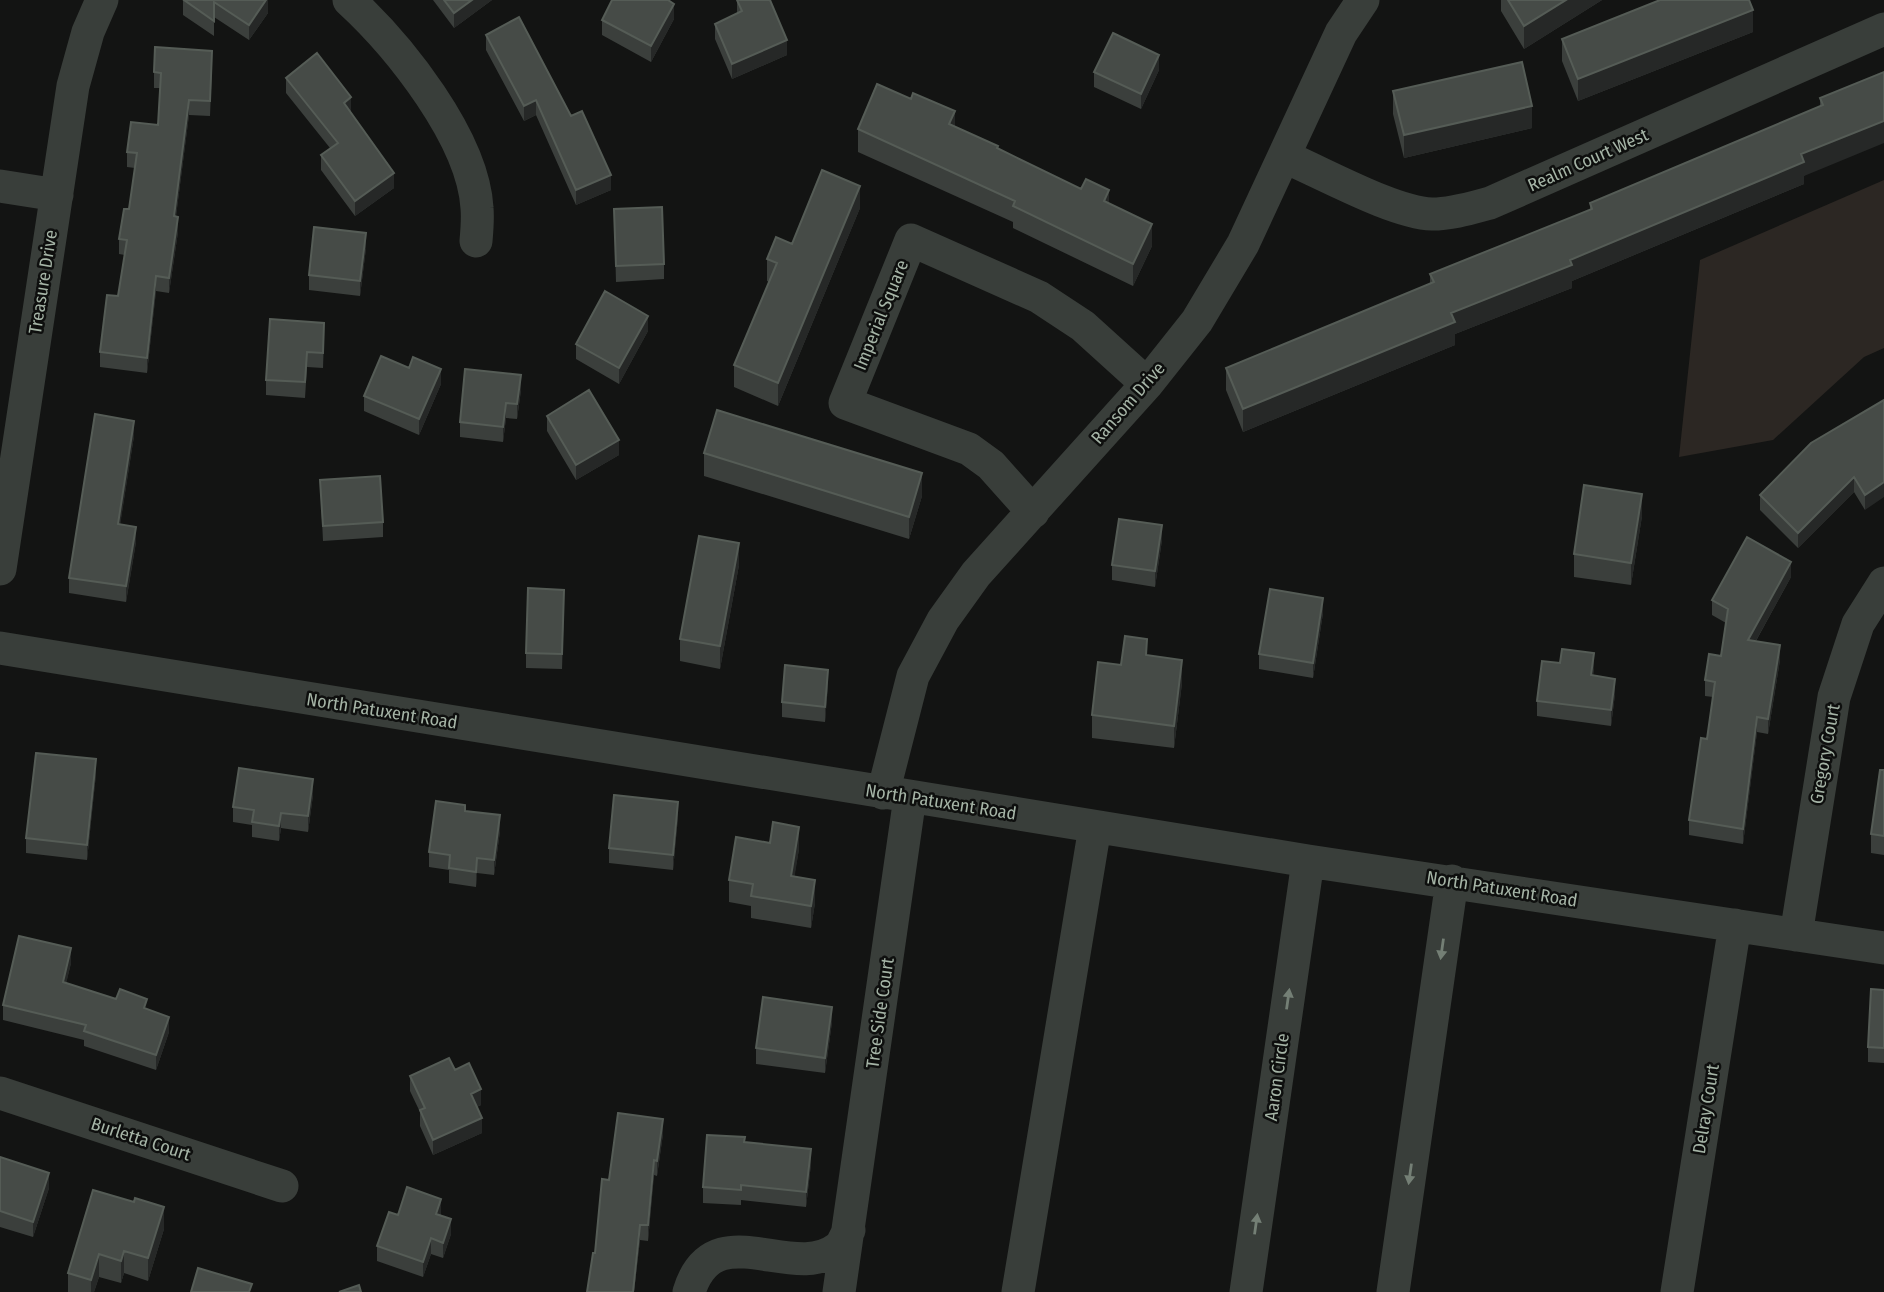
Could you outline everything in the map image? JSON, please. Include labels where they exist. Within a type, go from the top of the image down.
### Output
[{"type":"street","name":"Treasure Drive","points":[[0,569],[73,86],[88,32],[102,0]]},
{"type":"street","points":[[349,0],[407,62],[448,124],[468,166],[477,207],[477,241]]},
{"type":"street","name":"Ransom Drive","points":[[896,795],[913,676],[943,620],[975,574],[1147,384],[1197,321],[1243,244],[1342,33],[1363,0]]},
{"type":"street","name":"Realm Court West","points":[[1285,157],[1398,207],[1430,214],[1457,212],[1490,203],[1884,29]]},
{"type":"street","points":[[0,186],[57,195]]},
{"type":"street","name":"Imperial Square","points":[[1033,512],[991,465],[969,449],[845,403],[911,240],[1039,297],[1083,326],[1147,384]]},
{"type":"street","name":"Gregory Court","points":[[1797,935],[1834,697],[1858,624],[1884,583]]},
{"type":"street","name":"North Patuxent Road","points":[[0,648],[1308,861],[1884,947]]},
{"type":"street","name":"Tree Side Court","points":[[839,1292],[849,1230],[896,795]]},
{"type":"street","points":[[1018,1292],[1095,827]]},
{"type":"street","name":"Aaron Circle","points":[[1246,1292],[1308,861]]},
{"type":"street","points":[[1394,1292],[1452,881]]},
{"type":"street","name":"Delray Court","points":[[1677,1292],[1735,925]]},
{"type":"street","name":"Burletta Court","points":[[0,1093],[282,1186]]},
{"type":"street","points":[[689,1292],[694,1277],[710,1260],[734,1250],[803,1260],[840,1248],[849,1230]]},
{"type":"shaded area","points":[[1884,180],[1884,348],[1864,357],[1773,440],[1679,457],[1700,260]]},
{"type":"building","points":[[184,0],[266,0],[249,25],[214,2],[214,21]]},
{"type":"building","points":[[444,0],[472,0],[454,13]]},
{"type":"building","points":[[612,0],[668,0],[674,4],[651,46],[602,20]]},
{"type":"building","points":[[737,0],[770,0],[787,40],[732,64],[715,24],[742,11]]},
{"type":"building","points":[[1508,0],[1566,0],[1524,26]]},
{"type":"building","points":[[1660,0],[1749,0],[1753,10],[1578,79],[1562,39]]},
{"type":"building","points":[[519,17],[571,116],[582,111],[611,175],[576,190],[536,100],[524,106],[486,35]]},
{"type":"building","points":[[1113,33],[1159,55],[1141,94],[1094,72]]},
{"type":"building","points":[[155,47],[212,51],[210,101],[189,100],[174,216],[178,217],[169,278],[156,276],[147,358],[100,352],[107,295],[118,296],[127,240],[119,239],[124,209],[129,209],[137,153],[127,152],[131,122],[158,125],[161,73],[154,72]]},
{"type":"building","points":[[317,53],[351,97],[344,103],[394,173],[355,201],[321,155],[338,143],[286,78]]},
{"type":"building","points":[[1522,62],[1532,106],[1404,135],[1393,91]]},
{"type":"building","points":[[1884,72],[1884,121],[1801,154],[1804,162],[1570,260],[1572,265],[1451,313],[1455,322],[1243,409],[1226,368],[1434,282],[1430,274],[1592,209],[1590,203],[1823,105],[1820,98]]},
{"type":"building","points":[[877,84],[911,99],[913,93],[955,111],[949,124],[1081,189],[1086,179],[1109,190],[1104,201],[1152,224],[1133,264],[1013,206],[1015,201],[858,129]]},
{"type":"building","points":[[822,170],[860,186],[778,383],[734,365],[777,263],[767,259],[776,237],[792,244]]},
{"type":"building","points":[[662,207],[664,264],[616,266],[614,209]]},
{"type":"building","points":[[314,227],[366,233],[360,281],[309,275]]},
{"type":"building","points":[[605,291],[648,316],[619,368],[576,344]]},
{"type":"building","points":[[270,319],[324,323],[323,353],[307,352],[305,382],[266,380]]},
{"type":"building","points":[[381,356],[409,368],[413,357],[441,369],[419,419],[364,396]]},
{"type":"building","points":[[465,369],[521,375],[517,404],[506,403],[503,427],[460,422]]},
{"type":"building","points":[[589,390],[619,440],[576,465],[547,416]]},
{"type":"building","points":[[1884,400],[1884,482],[1865,495],[1854,477],[1798,533],[1760,495],[1811,443]]},
{"type":"building","points":[[717,410],[922,473],[909,517],[704,453]]},
{"type":"building","points":[[95,414],[134,421],[118,524],[136,527],[126,586],[69,578]]},
{"type":"building","points":[[380,476],[383,522],[323,526],[320,480]]},
{"type":"building","points":[[1584,485],[1642,494],[1631,563],[1574,554]]},
{"type":"building","points":[[1119,519],[1162,525],[1155,571],[1112,565]]},
{"type":"building","points":[[699,536],[739,543],[720,646],[680,639]]},
{"type":"building","points":[[1747,537],[1791,562],[1748,640],[1780,645],[1768,719],[1757,717],[1743,829],[1689,820],[1701,738],[1707,739],[1715,682],[1705,680],[1709,654],[1721,656],[1728,609],[1712,600]]},
{"type":"building","points":[[528,588],[564,590],[562,654],[526,653]]},
{"type":"building","points":[[1270,589],[1323,598],[1313,663],[1259,654]]},
{"type":"building","points":[[1125,636],[1147,639],[1146,655],[1182,660],[1174,726],[1092,715],[1098,662],[1121,665]]},
{"type":"building","points":[[1562,649],[1594,653],[1591,675],[1615,679],[1611,710],[1537,701],[1542,661],[1560,663]]},
{"type":"building","points":[[785,665],[828,670],[825,707],[782,702]]},
{"type":"building","points":[[36,753],[96,759],[87,845],[26,838]]},
{"type":"building","points":[[239,768],[313,779],[308,816],[281,813],[279,826],[252,822],[254,810],[233,807]]},
{"type":"building","points":[[1880,770],[1884,770],[1884,836],[1871,834]]},
{"type":"building","points":[[614,795],[678,802],[673,855],[609,848]]},
{"type":"building","points":[[436,801],[465,805],[465,811],[500,815],[494,860],[477,858],[476,872],[449,868],[450,855],[429,852]]},
{"type":"building","points":[[773,822],[799,827],[791,876],[815,880],[811,906],[751,896],[753,884],[729,880],[736,837],[770,843]]},
{"type":"building","points":[[19,936],[71,948],[63,982],[116,999],[120,989],[147,999],[144,1008],[169,1017],[156,1055],[84,1031],[86,1025],[3,1005]]},
{"type":"building","points":[[1871,989],[1884,990],[1884,1048],[1868,1047]]},
{"type":"building","points":[[763,997],[832,1007],[825,1058],[756,1048]]},
{"type":"building","points":[[449,1058],[455,1070],[469,1063],[481,1089],[471,1094],[482,1118],[433,1140],[420,1110],[425,1108],[410,1076]]},
{"type":"building","points":[[618,1113],[663,1119],[657,1161],[654,1160],[648,1225],[640,1225],[633,1292],[587,1292],[595,1253],[602,1179],[609,1180]]},
{"type":"building","points":[[707,1135],[745,1137],[744,1142],[811,1149],[806,1192],[741,1185],[741,1190],[703,1187]]},
{"type":"building","points":[[0,1157],[49,1173],[33,1222],[0,1211]]},
{"type":"building","points":[[407,1187],[441,1199],[436,1214],[451,1219],[443,1243],[431,1238],[423,1262],[377,1246],[389,1212],[398,1215]]},
{"type":"building","points":[[93,1190],[134,1202],[135,1198],[164,1207],[148,1258],[124,1251],[121,1261],[99,1254],[91,1280],[68,1273]]},
{"type":"building","points":[[198,1268],[252,1284],[249,1292],[191,1292]]},
{"type":"building","points":[[359,1285],[361,1292],[339,1292]]}]
